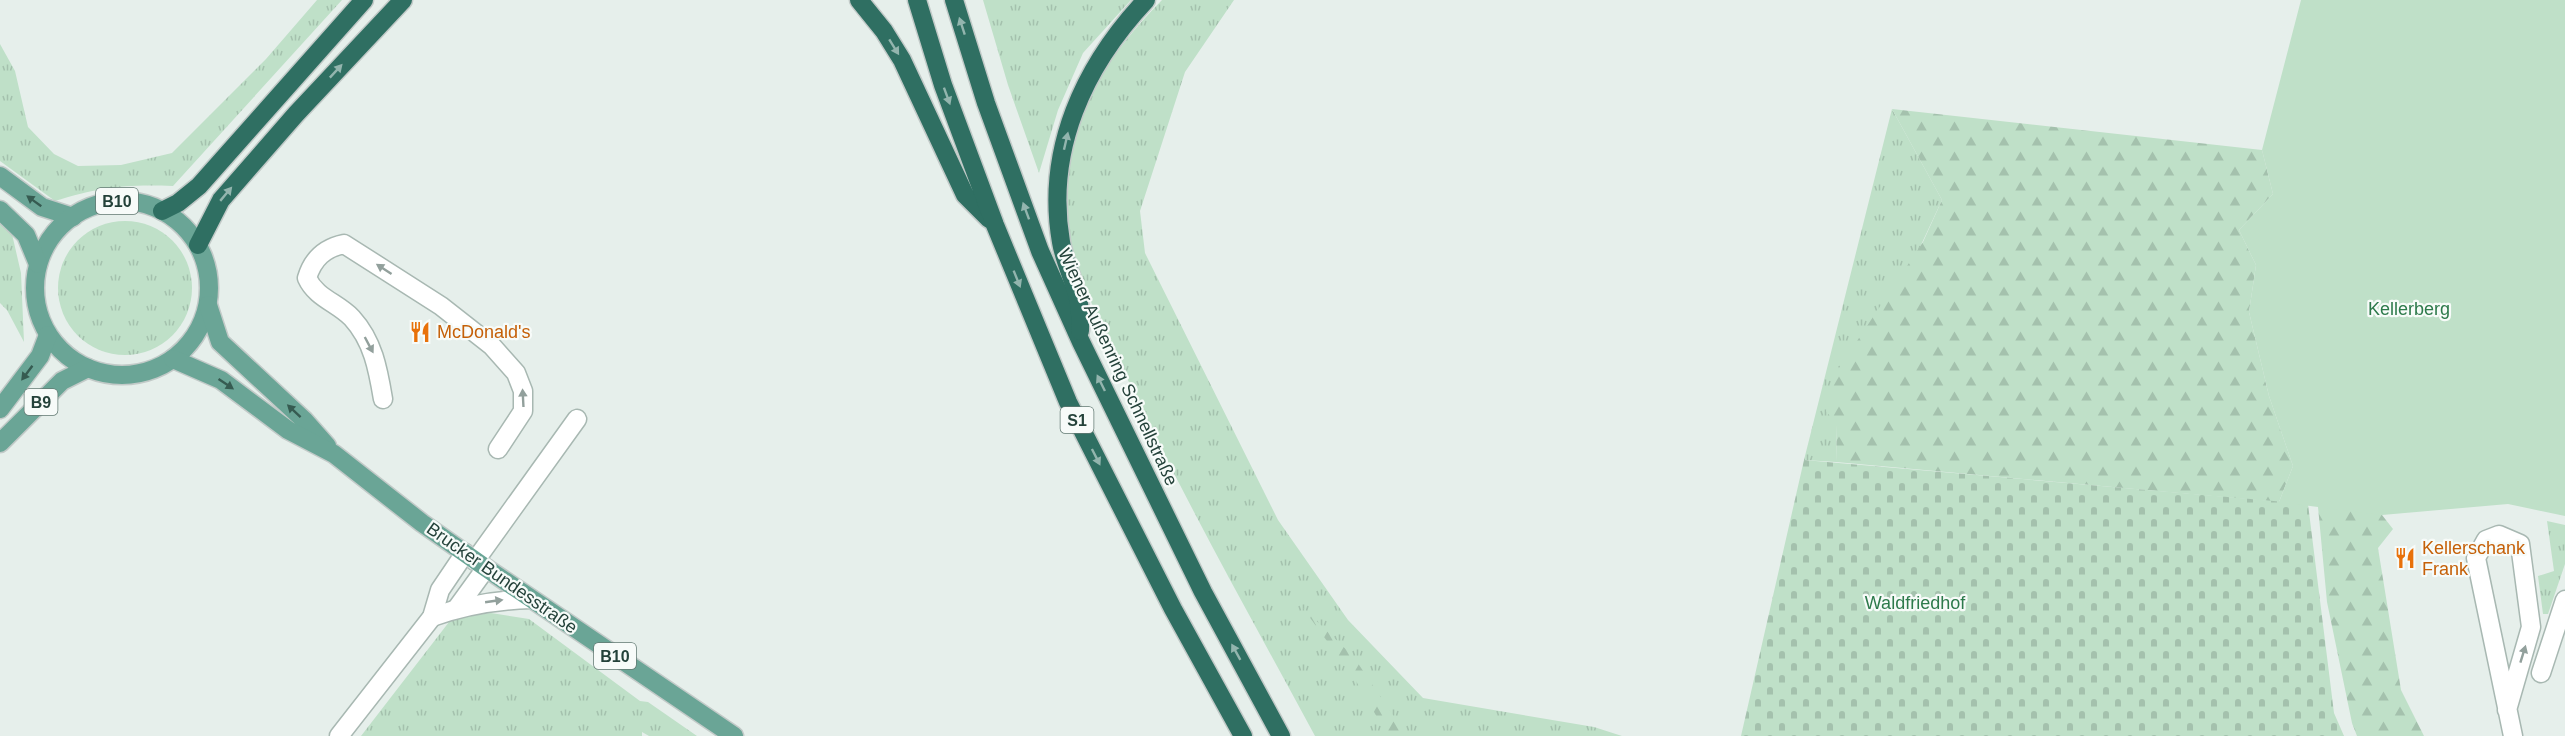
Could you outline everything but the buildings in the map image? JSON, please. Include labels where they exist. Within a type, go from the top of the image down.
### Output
[{"type":"highway","points":[[162,211],[178,203],[199,186],[364,0]]},
{"type":"highway","points":[[198,245],[221,200],[296,114],[403,0]]},
{"type":"highway","points":[[860,0],[884,31],[902,60],[965,195],[995,225]]},
{"type":"highway","name":"S1","points":[[917,0],[943,85],[995,225],[1068,402],[1173,609],[1243,736]]},
{"type":"highway","name":"Wiener Außenring Schnellstraße","points":[[954,0],[986,103],[1040,251],[1081,342],[1203,592],[1281,736]]},
{"type":"highway","points":[[1081,342],[1079,301],[1061,243],[1058,215],[1062,156],[1070,123],[1093,69],[1111,41],[1146,0]]},
{"type":"main road","name":"B10","points":[[0,176],[42,207],[73,216]]},
{"type":"main road","name":"B10","points":[[117,201],[140,203],[162,211],[183,225],[198,245],[206,264],[210,284],[208,304],[195,335],[173,359],[153,370],[132,375],[109,375],[72,360],[48,335],[38,312],[35,288],[38,264],[52,237],[73,216],[94,206],[117,201]]},
{"type":"main road","name":"B10","points":[[0,210],[26,235],[38,264]]},
{"type":"main road","name":"Brucker Bundesstraße","points":[[208,304],[220,342],[304,420],[334,454]]},
{"type":"main road","name":"B9","points":[[0,409],[40,356],[48,335]]},
{"type":"main road","name":"Brucker Bundesstraße","points":[[173,359],[221,380],[288,430],[334,454],[475,561],[734,736]]},
{"type":"main road","name":"B9","points":[[0,442],[62,381],[88,368]]},
{"type":"street","points":[[383,399],[372,348],[351,317],[320,294],[307,278],[311,265],[328,248],[344,244],[423,294],[492,346],[516,373],[524,391],[523,411],[498,449]]},
{"type":"street","points":[[456,608],[475,561],[577,419]]},
{"type":"street","points":[[2507,710],[2531,627],[2520,544],[2499,535],[2486,540],[2476,558],[2507,710],[2513,736]]},
{"type":"street","points":[[339,736],[432,617],[440,590],[475,561]]},
{"type":"street","points":[[432,617],[456,608],[497,600],[531,599]]},
{"type":"street","points":[[2541,673],[2565,600]]},
{"type":"green space","points":[[317,0],[342,0],[173,186],[114,188],[86,192],[55,201],[0,161],[0,44],[15,71],[28,127],[54,154],[78,166],[121,165],[172,153],[266,59]]},
{"type":"green space","points":[[983,0],[1131,0],[1083,53],[1058,110],[1039,173],[1008,85]]},
{"type":"green space","points":[[1162,0],[1234,0],[1185,72],[1140,211],[1145,253],[1278,520],[1348,620],[1423,698],[1594,727],[1622,736],[1315,736],[1217,556],[1147,420],[1093,306],[1075,258],[1069,233],[1065,209],[1066,185],[1070,157],[1086,107],[1110,62],[1125,41]]},
{"type":"green space","name":"Kellerberg","points":[[2301,0],[2565,0],[2565,516],[2508,504],[2382,515],[2279,502],[2293,466],[2269,396],[2249,312],[2256,265],[2239,230],[2273,194],[2262,150]]},
{"type":"green space","points":[[1892,109],[1942,200],[1837,425],[1836,462],[1804,460]]},
{"type":"green space","points":[[1892,109],[2262,150],[2273,194],[2239,230],[2256,265],[2249,312],[2269,396],[2293,466],[2279,502],[1836,462],[1837,425],[1826,411],[1837,371],[1923,242],[1942,200]]},
{"type":"green space","points":[[125,221],[151,226],[173,240],[187,262],[192,288],[187,314],[173,336],[151,350],[125,355],[99,350],[77,336],[63,314],[58,288],[63,262],[77,240],[99,226]]},
{"type":"green space","points":[[0,223],[12,234],[21,273],[24,342],[7,310],[0,303]]},
{"type":"green space","points":[[2317,457],[2382,515],[2393,529],[2378,548],[2401,690],[2424,736],[2357,736],[2352,723],[2327,602],[2318,507]]},
{"type":"green space","name":"Waldfriedhof","points":[[1804,460],[2308,504],[2334,713],[2344,736],[1741,736]]},
{"type":"green space","points":[[2547,521],[2565,525],[2565,564],[2548,614],[2543,614],[2538,576],[2554,571]]},
{"type":"green space","points":[[1303,608],[1353,656],[1407,736],[1388,736],[1356,681]]},
{"type":"green space","points":[[491,613],[529,619],[640,701],[648,702],[697,736],[649,736],[642,732],[642,736],[361,736],[449,622]]},
{"type":"place","name":"McDonald's","points":[[420,332]]},
{"type":"place","name":"Kellerschank Frank","points":[[2405,558]]}]
